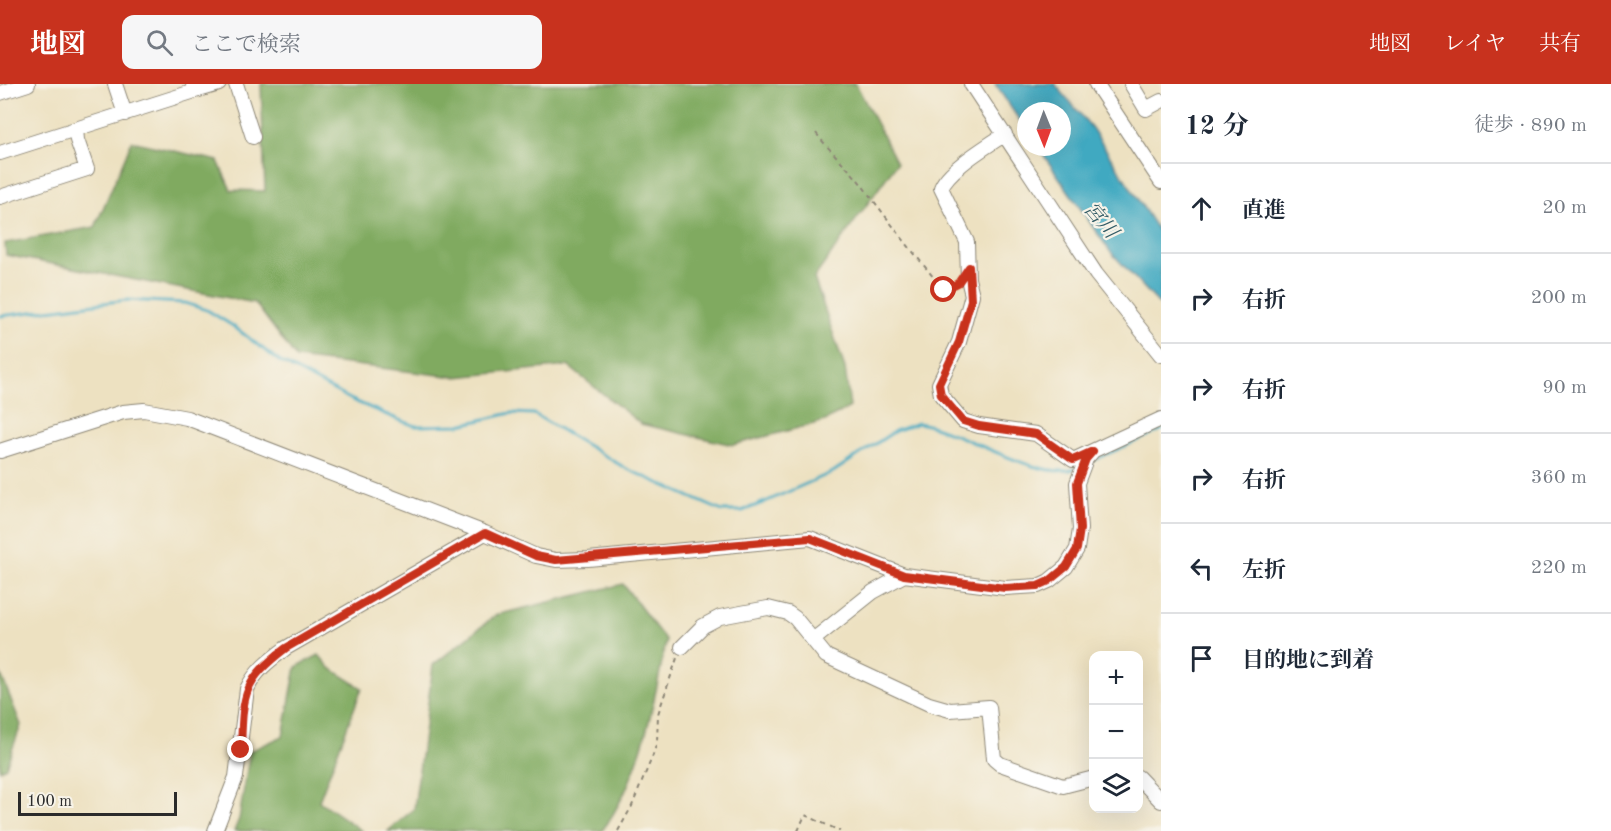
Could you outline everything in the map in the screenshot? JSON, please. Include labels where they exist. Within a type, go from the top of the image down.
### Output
[{"type":"street","points":[[0,93],[28,84]]},
{"type":"street","points":[[115,84],[125,114]]},
{"type":"street","points":[[0,153],[125,114],[194,88],[219,84]]},
{"type":"street","points":[[236,84],[253,137]]},
{"type":"street","points":[[971,84],[1096,274],[1161,355]]},
{"type":"street","points":[[1096,84],[1161,182]]},
{"type":"street","points":[[1131,84],[1146,109],[1161,101]]},
{"type":"street","points":[[0,196],[87,169],[77,140],[76,129]]},
{"type":"street","points":[[1005,134],[971,158],[946,180],[941,188],[967,242],[971,300],[959,342],[939,384],[941,395],[958,418],[971,424],[1036,434],[1073,460],[1161,419]]},
{"type":"street","points":[[0,451],[123,412],[159,412],[187,418],[485,533],[536,556],[556,560],[810,538],[904,575],[1005,588],[1024,588],[1049,581],[1066,567],[1077,549],[1080,529],[1077,483],[1090,454]]},
{"type":"street","points":[[215,831],[236,777],[247,689],[258,671],[286,648],[485,533]]},
{"type":"street","points":[[813,640],[873,592],[904,575]]},
{"type":"street","points":[[682,647],[703,626],[720,617],[768,608],[788,613],[826,656],[929,704],[950,710],[989,707],[993,759],[1000,764],[1063,786],[1089,779]]},
{"type":"street","points":[[1143,782],[1161,801]]},
{"type":"path","points":[[816,133],[831,154],[867,191],[887,221],[944,290],[958,283],[969,267]]},
{"type":"path","points":[[618,831],[632,806],[653,755],[657,742],[658,714],[682,647]]},
{"type":"path","points":[[798,831],[805,815],[840,831]]},
{"type":"green space","points":[[261,84],[856,84],[897,163],[814,278],[845,368],[850,407],[825,421],[733,445],[641,424],[568,366],[456,377],[296,358],[255,303],[6,255],[5,243],[95,227],[132,141],[218,161],[231,190],[265,191]]},
{"type":"green space","points":[[623,584],[666,641],[651,715],[636,764],[616,810],[602,831],[388,831],[414,809],[433,665],[496,615]]},
{"type":"green space","points":[[319,655],[330,668],[362,688],[319,801],[362,831],[234,831],[239,819],[250,751],[283,736],[296,667]]},
{"type":"green space","points":[[0,672],[21,725],[6,767],[0,770]]},
{"type":"water","points":[[995,84],[1055,84],[1070,102],[1017,102],[1017,117]]},
{"type":"water","name":"宮川","points":[[1071,103],[1092,128],[1161,235],[1161,306],[1109,250],[1044,156],[1071,156]]},
{"type":"waterway","points":[[0,316],[127,300],[185,303],[207,310],[233,326],[279,361],[352,400],[399,420],[416,426],[460,425],[511,413],[534,414],[627,469],[722,511],[742,511],[833,472],[895,431],[918,423],[935,427],[999,454],[1043,469],[1062,471],[1077,468]]},
{"type":"waterway","points":[[1092,461],[1161,430]]},
{"type":"route","points":[[241,750],[247,689],[252,678],[265,664],[286,648],[485,533],[536,556],[556,560],[810,538],[904,575],[927,580],[1005,588],[1038,586],[1049,581],[1066,567],[1077,549],[1080,529],[1077,483],[1086,459],[1093,451],[1073,460],[1047,439],[1036,434],[979,426],[958,418],[941,395],[939,384],[959,342],[960,330],[971,300],[969,267],[958,283],[944,290]]}]
